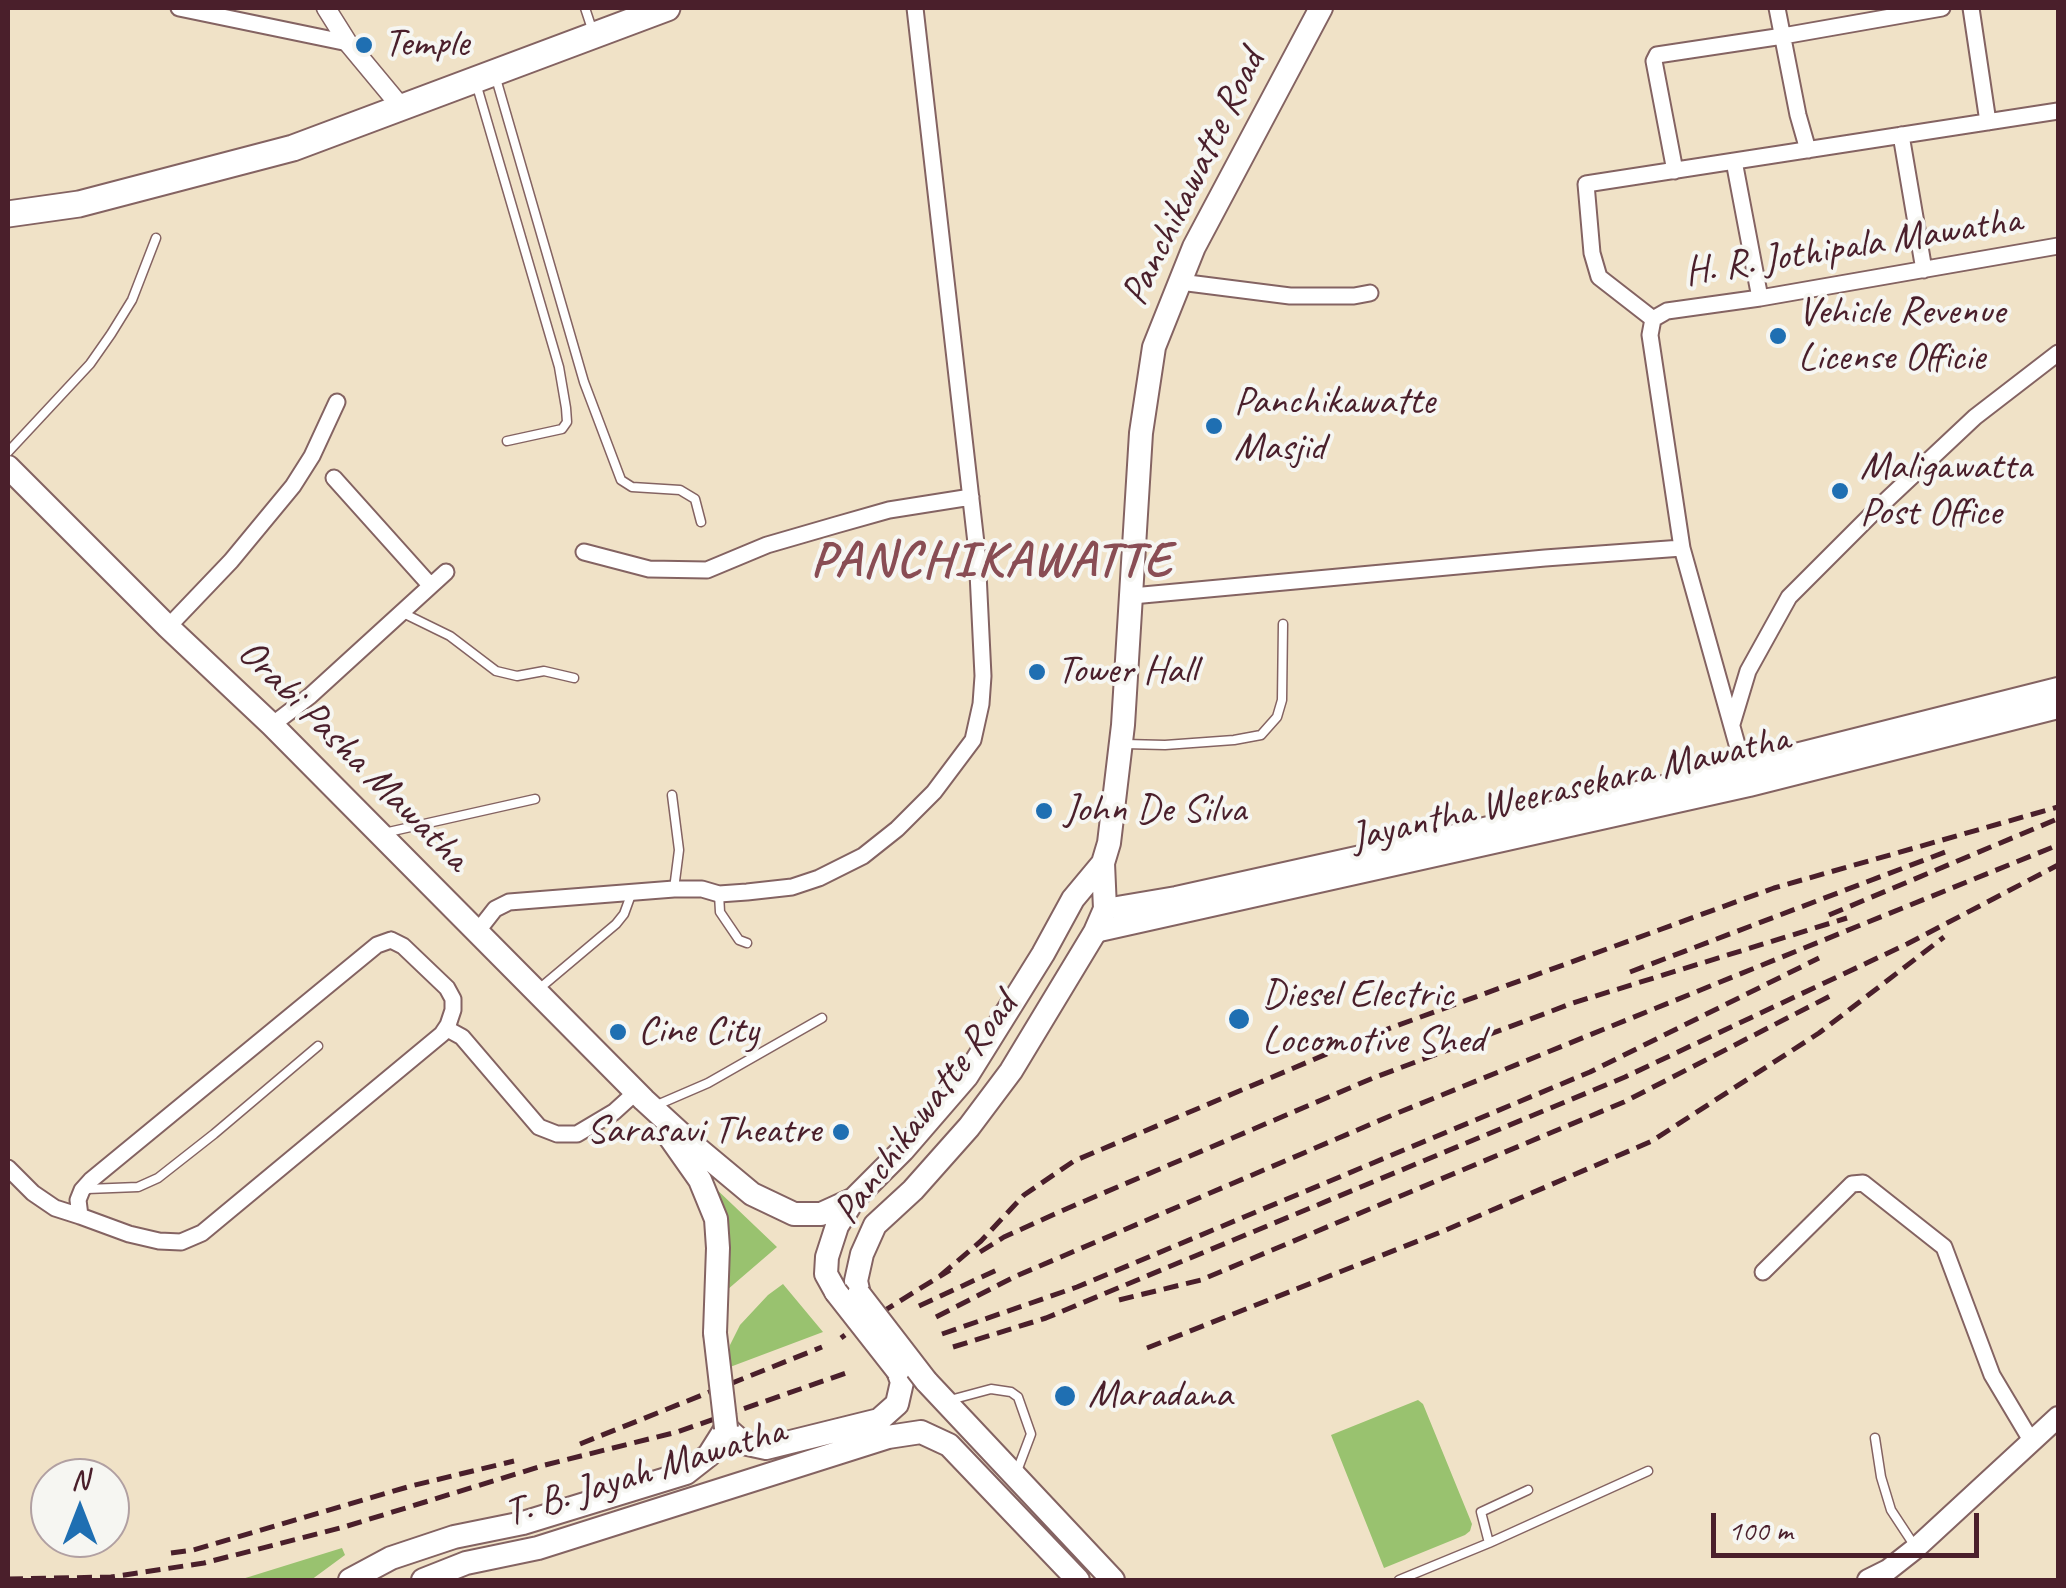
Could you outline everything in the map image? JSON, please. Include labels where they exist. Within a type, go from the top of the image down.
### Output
[{"type":"highway","points":[[8,214],[79,204],[293,148],[667,8]]},
{"type":"main road","name":"Panchikawatte Road","points":[[1104,863],[1073,899],[967,1076],[854,1199],[837,1226],[826,1274],[848,1293],[856,1281],[875,1225],[913,1190],[980,1113],[1095,932],[1105,908],[1104,863],[1121,744],[1140,433],[1154,347],[1194,246],[1321,8]]},
{"type":"main road","name":"Orabi Pasha Mawatha","points":[[8,467],[272,725],[645,1100]]},
{"type":"main road","name":"Jayantha Weerasekara Mawatha","points":[[1095,932],[1746,776],[2058,688]]},
{"type":"main road","name":"Jayantha Weerasekara Mawatha","points":[[1105,908],[1194,893],[2058,708]]},
{"type":"main road","name":"Panchikawatte Road","points":[[645,1100],[752,1194],[794,1214],[821,1214],[854,1199]]},
{"type":"main road","points":[[645,1100],[700,1180],[716,1219],[716,1333],[726,1428],[743,1444],[766,1448],[884,1428],[921,1432],[949,1444],[1072,1578]]},
{"type":"main road","points":[[848,1293],[902,1382],[898,1404],[884,1428]]},
{"type":"main road","points":[[848,1293],[1113,1580]]},
{"type":"main road","points":[[1868,1580],[1892,1576],[1916,1548],[2058,1417]]},
{"type":"main road","name":"T. B. Jayah Mawatha","points":[[350,1580],[391,1558],[454,1536],[523,1523],[686,1474],[708,1455],[726,1428]]},
{"type":"main road","name":"T. B. Jayah Mawatha","points":[[423,1580],[466,1563],[538,1548],[884,1428]]},
{"type":"main road","points":[[391,1558],[400,1580]]},
{"type":"street","points":[[180,8],[348,44]]},
{"type":"street","points":[[326,8],[348,44],[402,108]]},
{"type":"street","points":[[477,932],[495,908],[509,902],[674,890],[718,894],[792,887],[819,878],[863,856],[898,829],[934,792],[973,740],[982,704],[983,676],[977,552],[915,8]]},
{"type":"street","points":[[1778,8],[1808,150]]},
{"type":"street","points":[[1675,171],[1654,61],[1657,55],[1942,8]]},
{"type":"street","points":[[1971,8],[1988,122]]},
{"type":"street","points":[[1653,318],[1599,277],[1592,254],[1586,184],[2058,110]]},
{"type":"street","points":[[1901,136],[1924,270]]},
{"type":"street","points":[[1734,161],[1760,298]]},
{"type":"street","name":"H. R. Jothipala Mawatha","points":[[1746,776],[1682,548],[1650,335],[1653,318],[1667,311],[2058,250]]},
{"type":"street","points":[[1180,282],[1290,296],[1370,293]]},
{"type":"street","points":[[1732,724],[1748,672],[1789,597],[1975,417],[2058,353]]},
{"type":"street","points":[[168,627],[231,561],[293,486],[337,402]]},
{"type":"street","points":[[334,478],[430,584]]},
{"type":"street","points":[[584,552],[649,569],[707,570],[767,545],[889,510],[972,497]]},
{"type":"street","points":[[1132,596],[1682,548]]},
{"type":"street","points":[[272,725],[310,696],[446,572]]},
{"type":"street","points":[[8,1168],[33,1193],[56,1208],[129,1234],[159,1242],[180,1242],[202,1234],[446,1030],[453,1010],[447,988],[403,946],[384,941],[112,1162],[82,1190],[78,1200],[80,1216]]},
{"type":"street","points":[[446,1030],[462,1037],[539,1127],[557,1134],[577,1134],[614,1112],[645,1100]]},
{"type":"street","points":[[1763,1272],[1852,1184],[1863,1183],[1944,1247],[1992,1375],[2032,1442]]},
{"type":"lane","points":[[585,8],[594,34]]},
{"type":"lane","points":[[484,75],[566,408],[562,429],[507,440]]},
{"type":"lane","points":[[484,75],[584,382],[622,480],[632,486],[680,490],[695,499],[701,522]]},
{"type":"lane","points":[[8,452],[101,349],[132,300],[156,238]]},
{"type":"lane","points":[[403,612],[450,636],[496,671],[517,676],[544,672],[574,678]]},
{"type":"lane","points":[[1121,744],[1165,745],[1261,735],[1277,717],[1282,700],[1284,624]]},
{"type":"lane","points":[[672,795],[678,850],[674,890]]},
{"type":"lane","points":[[380,834],[535,799]]},
{"type":"lane","points":[[537,991],[616,924],[632,892]]},
{"type":"lane","points":[[718,894],[720,912],[739,940],[747,943]]},
{"type":"lane","points":[[645,1100],[708,1083],[822,1018]]},
{"type":"lane","points":[[82,1190],[138,1187],[158,1178],[318,1046]]},
{"type":"lane","points":[[946,1401],[990,1388],[1018,1397],[1031,1434],[1016,1475]]},
{"type":"lane","points":[[1875,1438],[1891,1510],[1916,1548]]},
{"type":"lane","points":[[1399,1580],[1648,1472]]},
{"type":"lane","points":[[1489,1543],[1481,1512],[1528,1490]]},
{"type":"green space","points":[[712,1185],[777,1247],[727,1290]]},
{"type":"green space","points":[[783,1284],[823,1332],[730,1367],[730,1345],[740,1325]]},
{"type":"green space","points":[[1418,1400],[1472,1524],[1465,1535],[1384,1568],[1331,1435]]},
{"type":"green space","points":[[342,1548],[345,1555],[311,1580],[239,1580]]},
{"type":"railway","points":[[940,1276],[981,1241],[1024,1195],[1074,1161],[1374,1034],[1774,888],[2058,807]]},
{"type":"railway","points":[[1829,915],[2055,820]]},
{"type":"railway","points":[[936,1317],[1014,1277],[1390,1116],[2058,845]]},
{"type":"railway","points":[[1630,972],[1948,851]]},
{"type":"railway","points":[[953,1347],[1046,1318],[1625,1077],[1907,944],[2058,865]]},
{"type":"railway","points":[[980,1252],[1059,1212],[1373,1078],[1573,1003],[1847,918]]},
{"type":"railway","points":[[1147,1348],[1446,1230],[1652,1141],[1819,1033],[1944,937]]},
{"type":"railway","points":[[942,1334],[1077,1287],[1590,1072],[1819,958]]},
{"type":"railway","points":[[1119,1300],[1201,1280],[1624,1102],[1834,994]]},
{"type":"railway","points":[[919,1306],[1001,1268]]},
{"type":"railway","points":[[861,1325],[950,1270]]},
{"type":"railway","points":[[841,1338],[845,1335]]},
{"type":"railway","points":[[580,1444],[822,1347]]},
{"type":"railway","points":[[8,1579],[111,1577],[204,1563],[344,1527],[545,1465],[677,1432],[846,1373]]},
{"type":"railway","points":[[171,1553],[514,1461]]},
{"type":"place","name":"Temple","points":[[364,45]]},
{"type":"place","name":"Vehicle Revenue License Officie","points":[[1778,336]]},
{"type":"place","name":"Panchikawatte Masjid","points":[[1214,426]]},
{"type":"place","name":"Maligawatta Post Office","points":[[1840,491]]},
{"type":"place","name":"Tower Hall","points":[[1037,672]]},
{"type":"place","name":"John De Silva","points":[[1044,811]]},
{"type":"place","name":"Diesel Electric Locomotive Shed","points":[[1239,1019]]},
{"type":"place","name":"Cine City","points":[[618,1032]]},
{"type":"place","name":"Sarasavi Theatre","points":[[841,1132]]},
{"type":"place","name":"Maradana","points":[[1065,1396]]},
{"type":"district","name":"PANCHIKAWATTE","points":[[992,562]]}]
